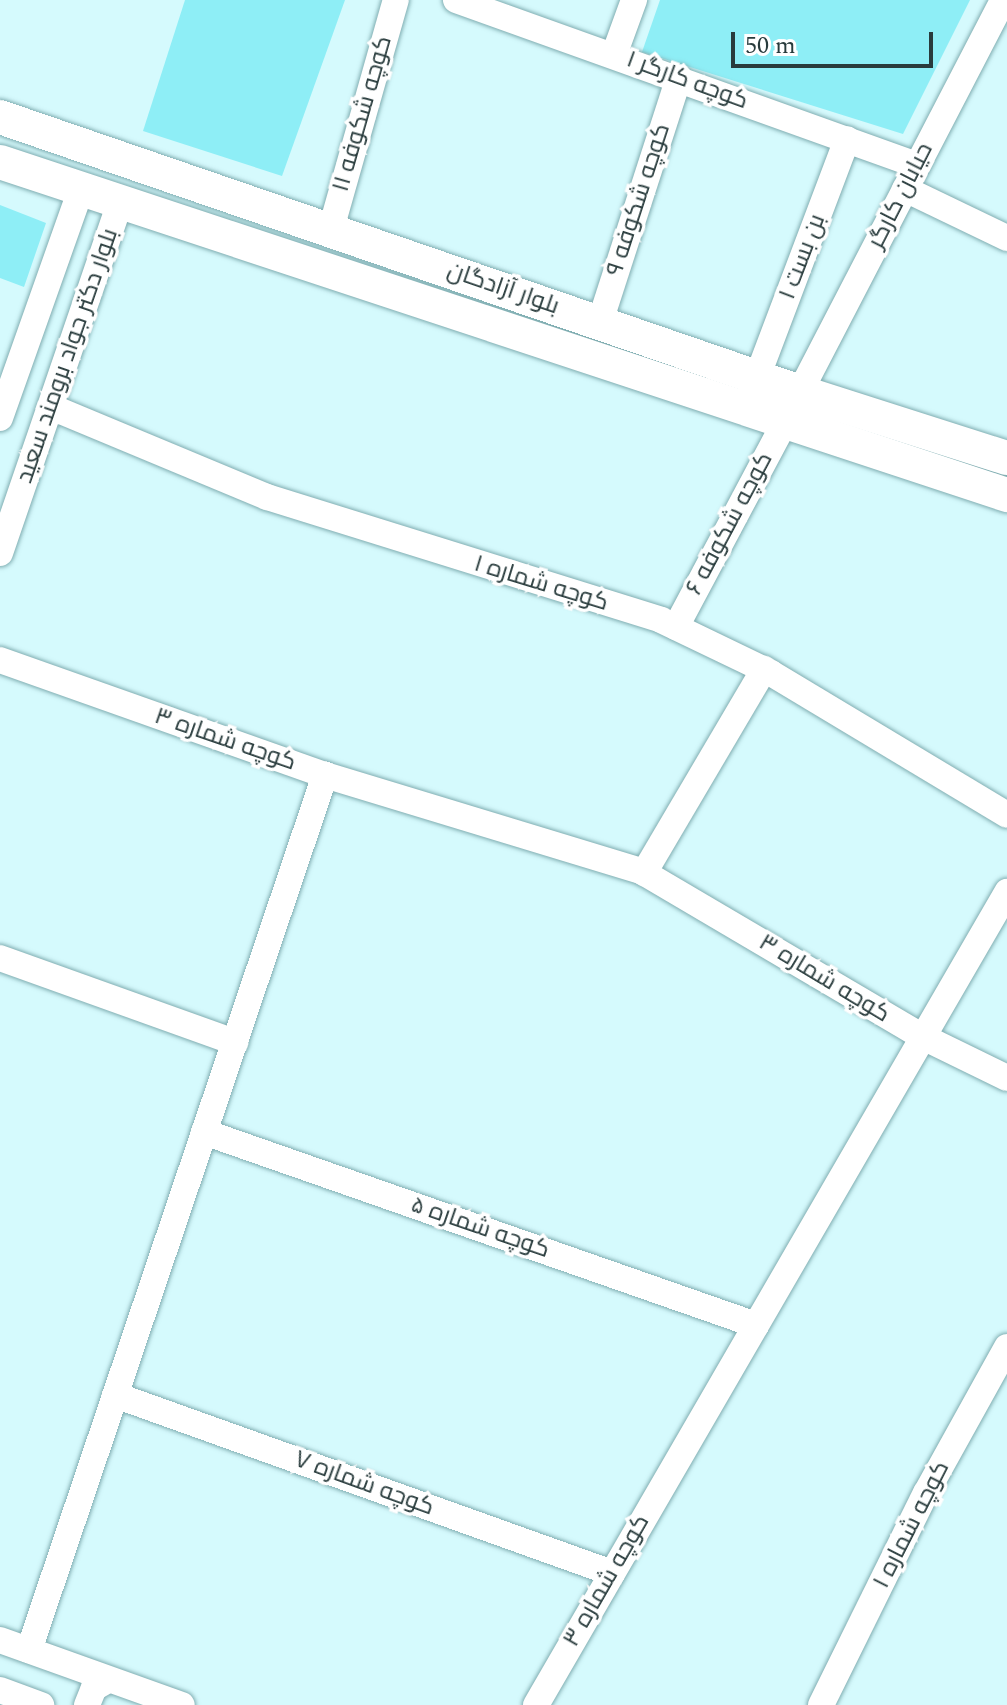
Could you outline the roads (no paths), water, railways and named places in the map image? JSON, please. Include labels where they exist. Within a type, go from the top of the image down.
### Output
[{"type":"main road","name":"بلوار آزادگان","points":[[0,117],[758,375],[792,407],[1007,495]]},
{"type":"main road","name":"بلوار آزادگان","points":[[0,162],[120,203],[792,407],[1005,454]]},
{"type":"street","name":"کوچه شکوفه ۱۱","points":[[331,229],[396,0]]},
{"type":"street","name":"کوچه کارگر ۱","points":[[456,0],[679,77],[917,165]]},
{"type":"street","points":[[614,55],[634,0]]},
{"type":"street","name":"حیابان کارگر","points":[[792,407],[1002,8]]},
{"type":"street","name":"کوچه شکوفه ۹","points":[[600,322],[679,77]]},
{"type":"street","name":"بن بست ۱","points":[[758,375],[847,139]]},
{"type":"street","name":"بلوار دکتر جواد برومند سعید","points":[[0,418],[81,189]]},
{"type":"street","points":[[905,189],[1007,238]]},
{"type":"street","name":"بلوار دکتر جواد برومند سعید","points":[[0,553],[120,203]]},
{"type":"street","name":"کوچه شماره ۱","points":[[51,407],[267,497],[676,627],[764,669],[1007,815]]},
{"type":"street","name":"کوچه شکوفه ۶","points":[[676,627],[792,407]]},
{"type":"street","name":"کوچه شماره ۳","points":[[0,660],[325,775],[644,873],[923,1037],[536,1705]]},
{"type":"street","points":[[644,873],[764,669]]},
{"type":"street","points":[[29,1650],[325,775]]},
{"type":"street","points":[[1007,892],[923,1037],[1007,1078]]},
{"type":"street","points":[[0,958],[235,1042]]},
{"type":"street","name":"کوچه شماره ۵","points":[[204,1132],[756,1325]]},
{"type":"street","name":"کوچه شماره ۱","points":[[821,1705],[926,1493],[1007,1347]]},
{"type":"street","name":"کوچه شماره ۷","points":[[115,1395],[612,1573]]},
{"type":"street","points":[[0,1676],[5,1664],[0,1643],[29,1650],[182,1705]]},
{"type":"street","points":[[87,1705],[94,1688],[108,1680]]},
{"type":"street","points":[[0,1690],[41,1705]]}]
